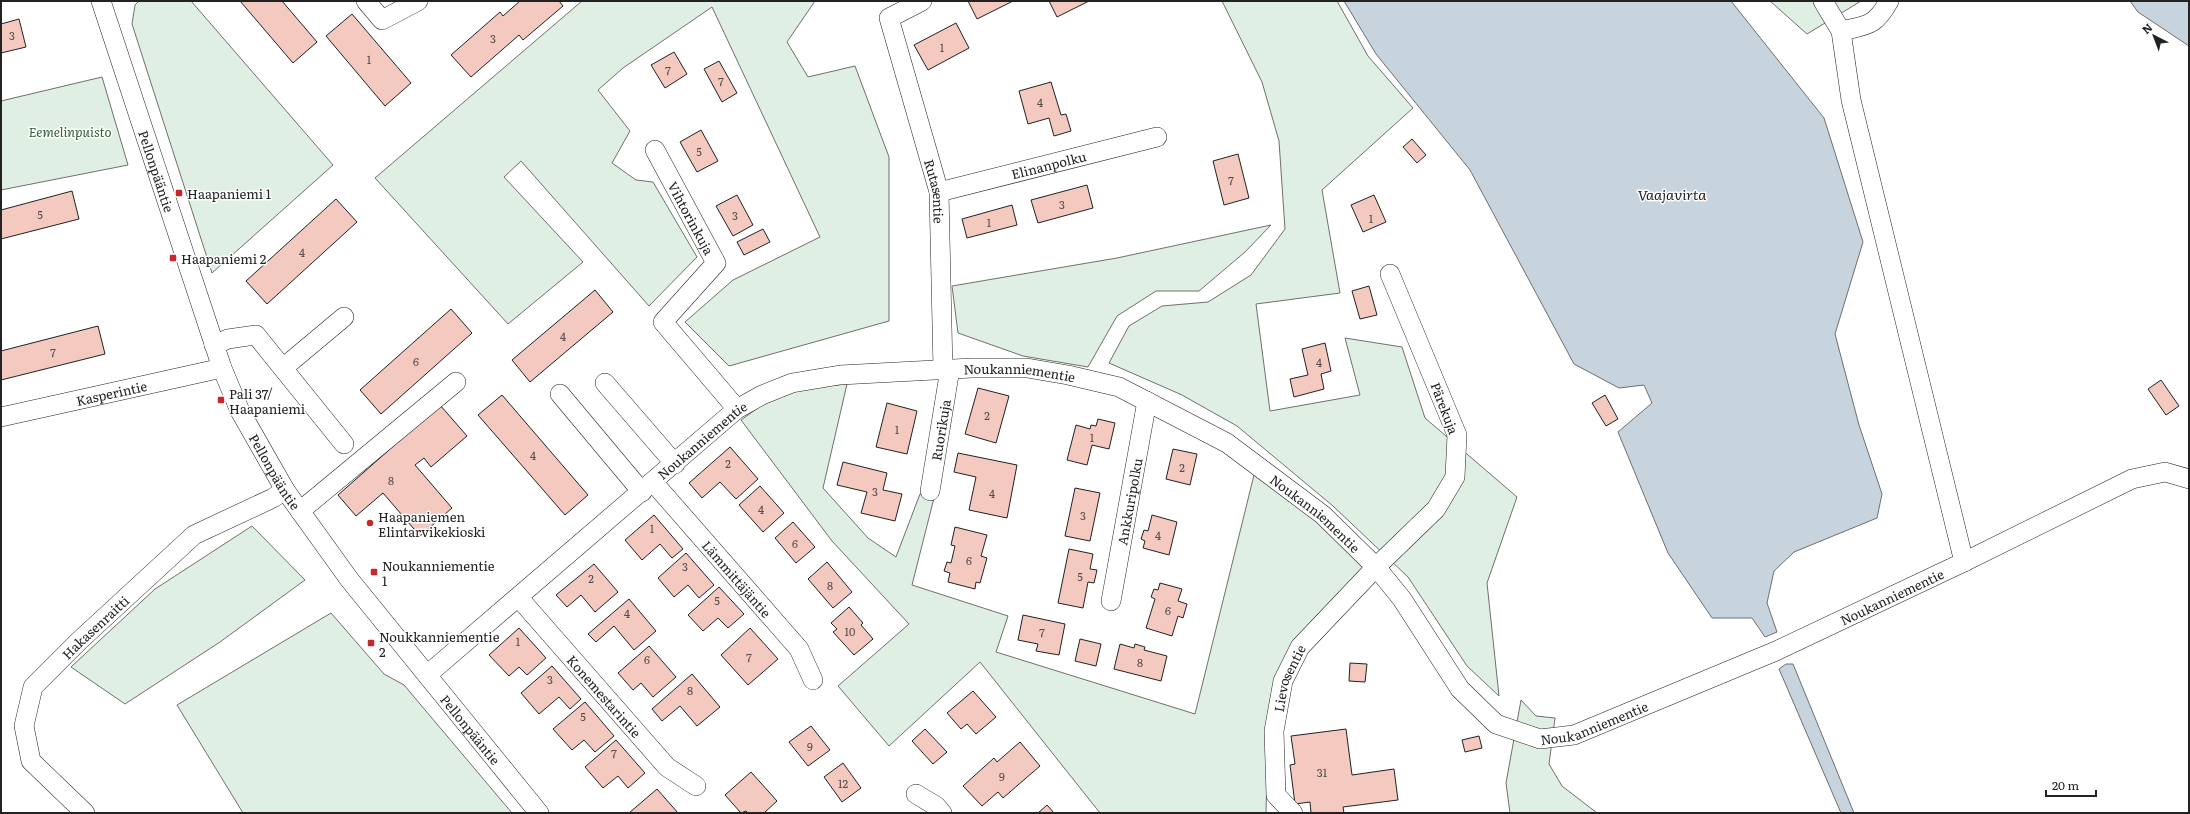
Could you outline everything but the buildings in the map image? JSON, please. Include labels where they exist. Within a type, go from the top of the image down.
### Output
[{"type":"street","name":"Pellonpääntie","points":[[101,1],[214,345],[240,410],[285,490],[349,579],[539,813]]},
{"type":"street","points":[[366,1],[382,20],[418,1]]},
{"type":"street","name":"Rutasentie","points":[[922,1],[889,18],[939,192],[947,369]]},
{"type":"street","points":[[1823,1],[1841,31],[1851,100],[1964,562]]},
{"type":"street","points":[[1841,31],[1868,25],[1881,14],[1889,1]]},
{"type":"street","name":"Elinanpolku","points":[[939,192],[1157,137]]},
{"type":"street","name":"Vihtorinkuja","points":[[655,150],[716,263],[663,322],[737,409]]},
{"type":"street","name":"Pärekuja","points":[[1376,567],[1436,509],[1455,477],[1457,435],[1390,274]]},
{"type":"street","points":[[283,368],[344,316]]},
{"type":"street","points":[[214,345],[228,339],[256,335],[344,444]]},
{"type":"street","name":"Kasperintie","points":[[1,416],[222,368]]},
{"type":"street","name":"Noukanniementie","points":[[427,675],[519,598],[737,409],[762,395],[792,383],[840,375],[947,369],[1027,368],[1119,387],[1227,443],[1323,516],[1376,567],[1402,599],[1460,689],[1496,724],[1540,739],[1574,735],[1776,651],[1964,562],[2132,479],[2165,472],[2188,473]]},
{"type":"street","name":"Ruorikuja","points":[[930,491],[947,369]]},
{"type":"street","points":[[300,511],[456,382]]},
{"type":"street","points":[[605,383],[675,464]]},
{"type":"street","name":"Lämmittäjäntie","points":[[560,394],[799,650],[813,680]]},
{"type":"street","name":"Ankkuripolku","points":[[1111,601],[1146,401]]},
{"type":"street","name":"Hakasenraitti","points":[[85,813],[31,761],[24,726],[33,687],[79,641],[194,535],[273,498],[285,490]]},
{"type":"street","name":"Lievosentie","points":[[1293,813],[1276,795],[1274,731],[1283,681],[1300,647],[1376,567]]},
{"type":"street","name":"Konemestarintie","points":[[519,598],[667,767],[696,786]]},
{"type":"street","points":[[916,794],[936,806],[942,813]]},
{"type":"green space","points":[[139,1],[191,1],[333,165],[212,273],[132,24],[135,5]]},
{"type":"green space","points":[[582,1],[815,1],[787,42],[808,77],[855,66],[889,157],[889,321],[729,366],[685,322],[733,280],[820,237],[712,7],[623,68],[598,90],[630,131],[612,163],[636,180],[653,182],[697,257],[649,306],[521,161],[504,177],[583,262],[508,324],[375,178]]},
{"type":"green space","points":[[1222,1],[1337,1],[1368,56],[1413,108],[1322,190],[1340,293],[1256,304],[1270,411],[1360,395],[1345,338],[1402,347],[1425,418],[1517,497],[1487,583],[1499,696],[1467,666],[1408,577],[1333,506],[1237,426],[1182,395],[1109,363],[1129,326],[1162,306],[1208,302],[1251,275],[1285,229],[1279,141],[1262,82]]},
{"type":"green space","points":[[1770,1],[1861,1],[1807,34]]},
{"type":"green space","name":"Eemelinpuisto","points":[[102,77],[128,165],[1,190],[1,101]]},
{"type":"green space","points":[[1271,225],[1245,252],[1199,291],[1156,291],[1117,316],[1088,367],[1023,356],[958,333],[952,286],[1117,258]]},
{"type":"green space","points":[[847,384],[823,488],[868,538],[896,557],[920,494],[934,498],[912,585],[1008,616],[996,652],[1195,714],[1255,471],[1319,521],[1366,566],[1295,645],[1268,730],[1267,813],[1100,813],[980,662],[889,746],[838,686],[909,624],[832,541],[741,420],[769,400],[795,389]]},
{"type":"green space","points":[[252,526],[305,580],[220,642],[125,704],[71,667],[155,589]]},
{"type":"green space","points":[[331,613],[384,674],[404,685],[512,813],[243,813],[177,705]]},
{"type":"green space","points":[[1521,700],[1536,716],[1555,718],[1549,764],[1562,786],[1597,813],[1510,813],[1506,783]]},
{"type":"water","name":"Vaajavirta","points":[[1344,1],[1731,1],[1824,118],[1863,242],[1835,334],[1859,425],[1882,494],[1877,518],[1794,552],[1774,571],[1767,603],[1777,632],[1765,637],[1752,618],[1712,618],[1668,553],[1618,432],[1652,403],[1644,385],[1619,388],[1574,364],[1470,170],[1376,54]]},
{"type":"water","points":[[2130,1],[2189,1],[2189,46],[2138,12]]},
{"type":"water","points":[[1786,664],[1793,664],[1854,813],[1841,813],[1779,669]]},
{"type":"place","name":"Haapaniemi 1","points":[[179,193]]},
{"type":"place","name":"Haapaniemi 2","points":[[173,258]]},
{"type":"place","name":"Pali 37/ Haapaniemi","points":[[221,400]]},
{"type":"place","name":"Haapaniemen Elintarvikekioski","points":[[370,523]]},
{"type":"place","name":"Noukanniementie 1","points":[[374,572]]},
{"type":"place","name":"Noukkanniementie 2","points":[[371,643]]}]
